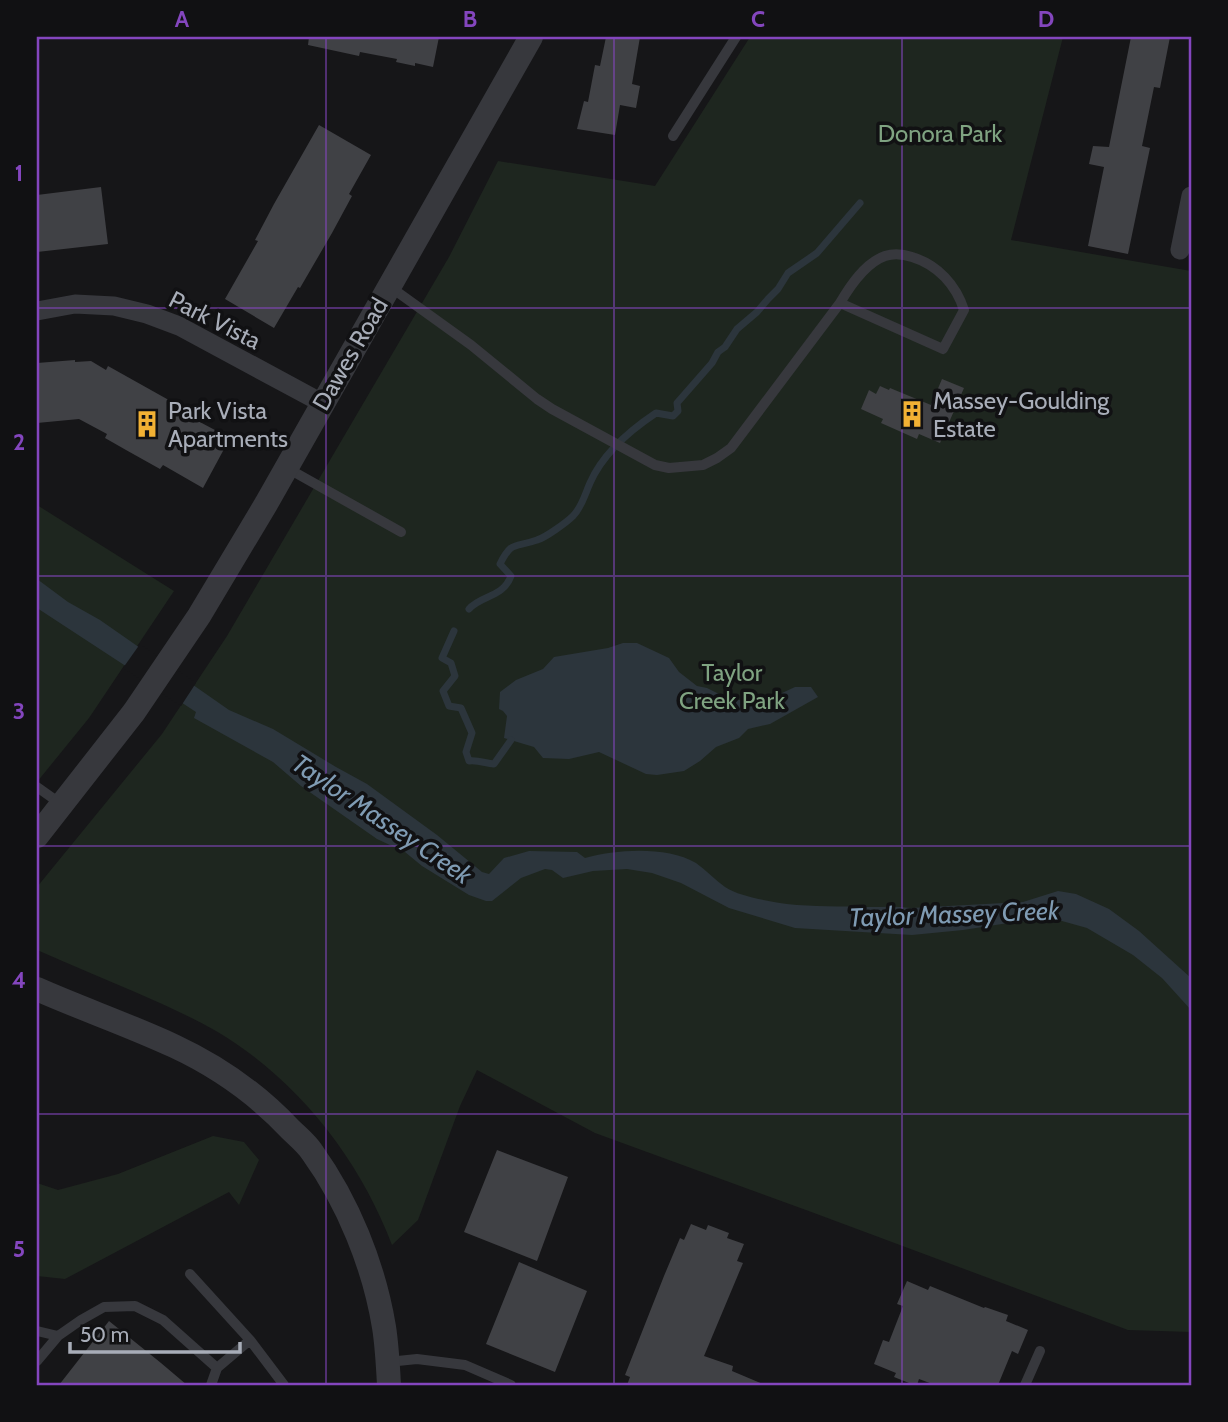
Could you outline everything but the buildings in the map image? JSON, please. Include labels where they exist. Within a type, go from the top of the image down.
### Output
[{"type":"street","name":"Dawes Road","points":[[37,835],[134,712],[199,616],[531,37]]},
{"type":"street","points":[[1180,250],[1191,196]]},
{"type":"street","name":"Park Vista","points":[[37,311],[75,304],[114,306],[147,314],[179,326],[322,403]]},
{"type":"street","points":[[37,989],[174,1046],[211,1066],[256,1097],[311,1150],[337,1193],[359,1239],[376,1290],[384,1328],[388,1373]]},
{"type":"lane","points":[[673,136],[736,37]]},
{"type":"lane","points":[[389,286],[471,345],[537,399],[655,465],[669,468],[703,465],[731,447],[850,286],[870,264],[886,256],[898,254],[923,261],[936,268],[953,286],[964,310],[943,349],[840,303]]},
{"type":"lane","points":[[286,468],[401,532]]},
{"type":"lane","points":[[37,787],[62,804]]},
{"type":"lane","points":[[190,1274],[250,1340],[284,1385]]},
{"type":"lane","points":[[37,1361],[58,1336],[104,1307],[135,1306],[163,1320],[217,1368]]},
{"type":"lane","points":[[37,1331],[58,1336]]},
{"type":"lane","points":[[211,1385],[217,1368],[250,1340]]},
{"type":"lane","points":[[1025,1385],[1040,1351]]},
{"type":"lane","points":[[388,1373],[417,1359],[465,1365],[511,1385]]},
{"type":"green space","name":"Taylor Creek Park","points":[[750,37],[1063,37],[1011,240],[1191,271],[1191,1332],[1128,1330],[595,1133],[477,1070],[460,1106],[418,1220],[392,1245],[362,1182],[343,1152],[322,1123],[273,1072],[245,1050],[196,1020],[37,950],[37,887],[162,734],[227,636],[449,257],[498,161],[655,186]]},
{"type":"green space","points":[[37,505],[174,591],[89,718],[37,782]]},
{"type":"green space","points":[[213,1136],[244,1142],[259,1160],[239,1205],[229,1192],[65,1279],[37,1276],[37,1183],[58,1190],[118,1174]]},
{"type":"water","name":"Taylor Massey Creek","points":[[37,579],[229,710],[273,729],[367,784],[482,872],[489,874],[504,858],[529,851],[577,852],[585,858],[642,851],[684,858],[696,863],[731,890],[787,904],[911,908],[1023,902],[1058,891],[1076,894],[1109,909],[1139,931],[1191,978],[1191,1010],[1162,978],[1133,955],[1087,928],[1062,921],[1015,922],[912,935],[795,928],[729,908],[681,883],[652,873],[627,869],[593,871],[563,878],[552,870],[545,869],[521,878],[492,901],[469,895],[422,866],[405,852],[377,839],[301,786],[273,762],[194,718],[196,712],[37,608]]},
{"type":"water","points":[[623,643],[637,643],[669,658],[679,672],[697,686],[727,698],[746,701],[782,693],[795,687],[811,687],[818,697],[770,724],[748,729],[739,738],[716,747],[684,771],[657,775],[646,774],[599,752],[569,759],[543,758],[534,747],[504,738],[507,716],[499,709],[500,692],[516,680],[543,669],[554,657]]},
{"type":"pier","points":[[140,644],[196,683],[181,706],[123,668]]},
{"type":"waterway","points":[[469,609],[507,583],[511,576],[500,564],[511,548],[541,539],[573,516],[581,505],[595,472],[618,444],[656,413],[673,416],[678,411],[677,403],[737,329],[778,289],[788,273],[817,253],[860,203]]},
{"type":"waterway","points":[[454,631],[442,658],[451,663],[455,676],[443,691],[449,706],[461,708],[472,733],[466,752],[469,761],[494,764],[511,740]]},
{"type":"place","name":"Massey-Goulding Estate","points":[[912,414]]},
{"type":"place","name":"Park Vista Apartments","points":[[147,424]]},
{"type":"park label","name":"Donora Park","points":[[940,133]]}]
